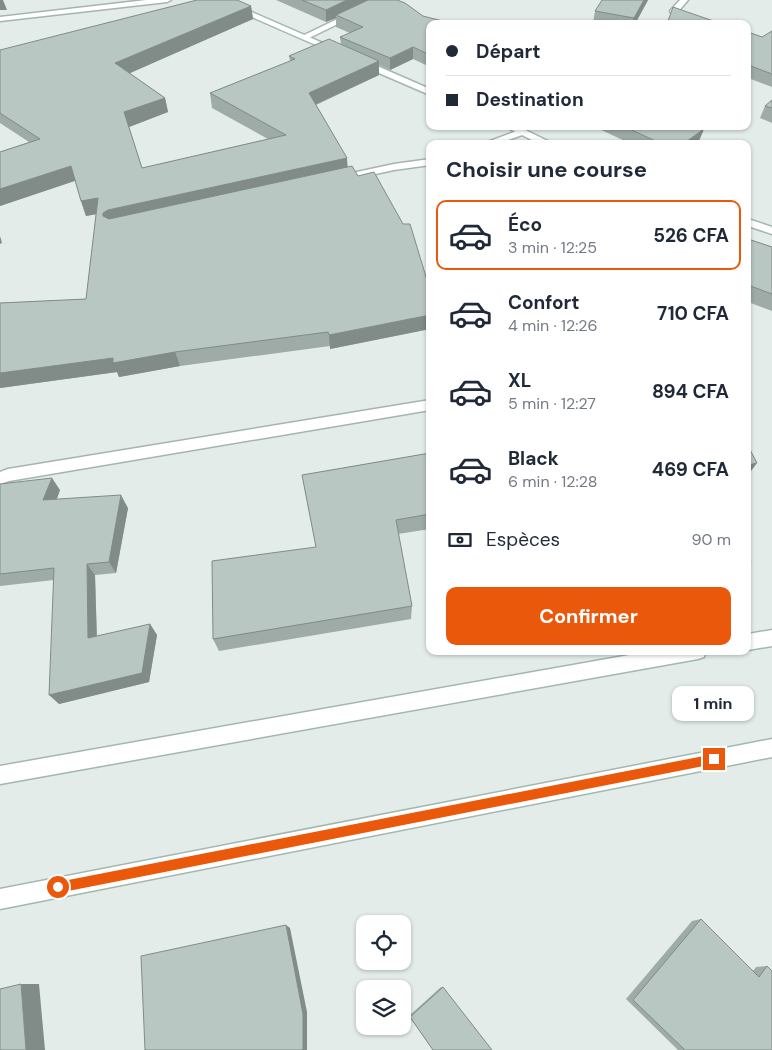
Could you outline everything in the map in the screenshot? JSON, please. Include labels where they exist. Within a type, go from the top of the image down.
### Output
[{"type":"street","points":[[0,19],[167,0]]},
{"type":"street","points":[[217,0],[426,90]]},
{"type":"street","points":[[304,37],[383,0]]},
{"type":"street","points":[[674,11],[684,0]]},
{"type":"street","points":[[518,130],[540,140]]},
{"type":"street","points":[[499,140],[522,132]]},
{"type":"street","points":[[327,182],[394,167],[426,163]]},
{"type":"street","points":[[751,223],[772,231]]},
{"type":"street","points":[[0,478],[426,406]]},
{"type":"street","points":[[751,642],[772,638]]},
{"type":"street","points":[[0,775],[675,655]]},
{"type":"street","points":[[0,899],[772,748]]},
{"type":"building","points":[[197,0],[237,0],[251,6],[115,63],[165,98],[124,112],[142,168],[286,135],[210,93],[295,59],[289,56],[329,39],[379,61],[309,93],[347,158],[108,210],[103,213],[103,216],[109,219],[352,166],[358,176],[374,172],[403,224],[410,224],[426,277],[426,316],[329,335],[328,332],[175,352],[113,363],[113,358],[0,373],[0,303],[86,299],[98,198],[81,201],[71,166],[0,189],[0,152],[40,139],[0,113],[0,50]]},
{"type":"building","points":[[302,0],[347,0],[326,10]]},
{"type":"building","points":[[368,0],[397,0],[405,3],[423,16],[438,20],[426,20],[426,53],[413,47],[390,58],[340,37],[363,27],[336,15]]},
{"type":"building","points":[[602,0],[644,0],[634,18],[595,11]]},
{"type":"building","points":[[673,7],[710,20],[668,20]]},
{"type":"building","points":[[772,31],[772,74],[751,66],[751,33],[762,37]]},
{"type":"building","points":[[772,100],[772,108],[765,106]]},
{"type":"building","points":[[632,130],[703,130],[689,140],[653,140]]},
{"type":"building","points":[[751,240],[772,247],[772,294],[751,286]]},
{"type":"building","points":[[751,452],[757,463],[751,464]]},
{"type":"building","points":[[426,454],[426,515],[396,520],[412,606],[213,639],[212,561],[316,547],[302,475]]},
{"type":"building","points":[[52,478],[43,500],[121,495],[109,562],[87,564],[88,638],[150,624],[142,673],[49,695],[54,568],[0,574],[0,484]]},
{"type":"building","points":[[701,919],[759,977],[767,966],[772,971],[772,1050],[685,1050],[633,1000]]},
{"type":"building","points":[[286,925],[303,1014],[303,1050],[145,1050],[141,956]]},
{"type":"building","points":[[21,984],[26,1050],[0,1050],[0,989]]},
{"type":"building","points":[[443,987],[492,1050],[433,1050],[411,1016]]},
{"type":"route","points":[[58,887],[714,759]]}]
